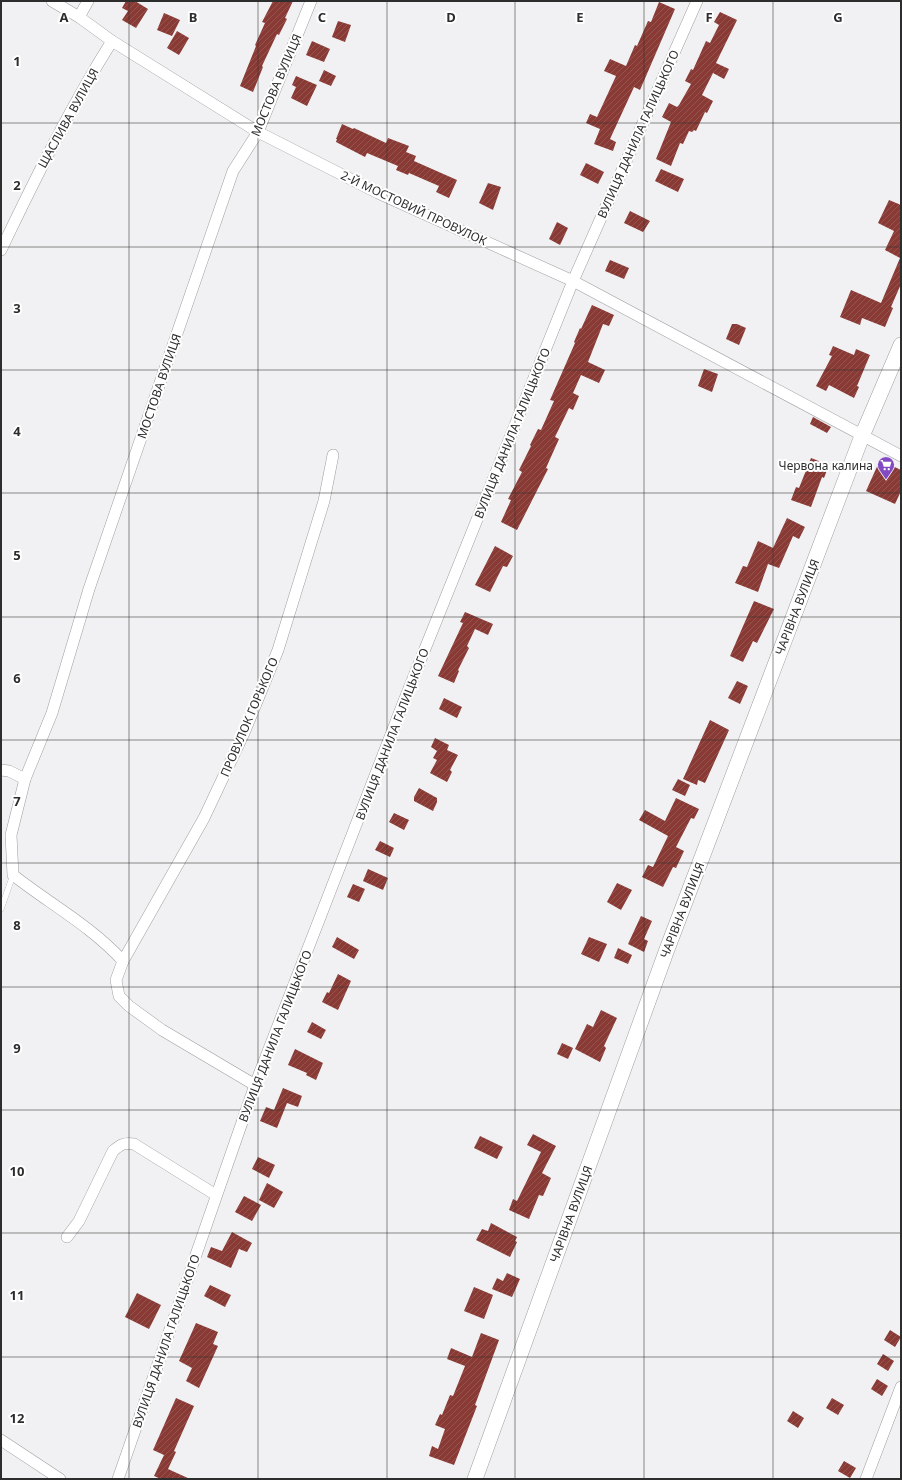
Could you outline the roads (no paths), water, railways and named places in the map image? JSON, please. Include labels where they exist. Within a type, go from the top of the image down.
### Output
[{"type":"street","points":[[52,1],[79,17],[112,42]]},
{"type":"street","points":[[79,17],[88,1]]},
{"type":"street","name":"МОСТОВА ВУЛИЦЯ","points":[[13,875],[11,835],[25,779],[52,713],[89,589],[233,171],[258,132],[312,1]]},
{"type":"street","name":"ВУЛИЦЯ ДАНИЛА ГАЛИЦЬКОГО","points":[[118,1479],[255,1085],[404,701],[573,281],[698,1]]},
{"type":"street","name":"2-Й МОСТОВИЙ ПРОВУЛОК","points":[[112,42],[258,132],[378,193],[573,281],[901,456]]},
{"type":"street","name":"ЩАСЛИВА ВУЛИЦЯ","points":[[1,250],[49,152],[88,79],[112,42]]},
{"type":"street","name":"ЧАРІВНА ВУЛИЦЯ","points":[[475,1479],[666,952],[862,436],[901,345]]},
{"type":"street","name":"ПРОВУЛОК ГОРЬКОГО","points":[[255,1085],[162,1030],[130,1006],[119,996],[116,980],[123,961],[204,818],[247,726],[278,650],[324,501],[333,455]]},
{"type":"street","points":[[1,770],[9,771],[25,779]]},
{"type":"street","points":[[13,875],[88,928],[123,961]]},
{"type":"street","points":[[67,1237],[78,1221],[112,1151],[119,1145],[127,1143],[134,1144],[216,1195]]},
{"type":"street","points":[[866,1479],[901,1387]]},
{"type":"street","points":[[1,1440],[60,1479]]},
{"type":"lane","name":"МОСТОВА ВУЛИЦЯ","points":[[1,909],[13,875]]},
{"type":"place","name":"Червона калина","points":[[886,480]]}]
